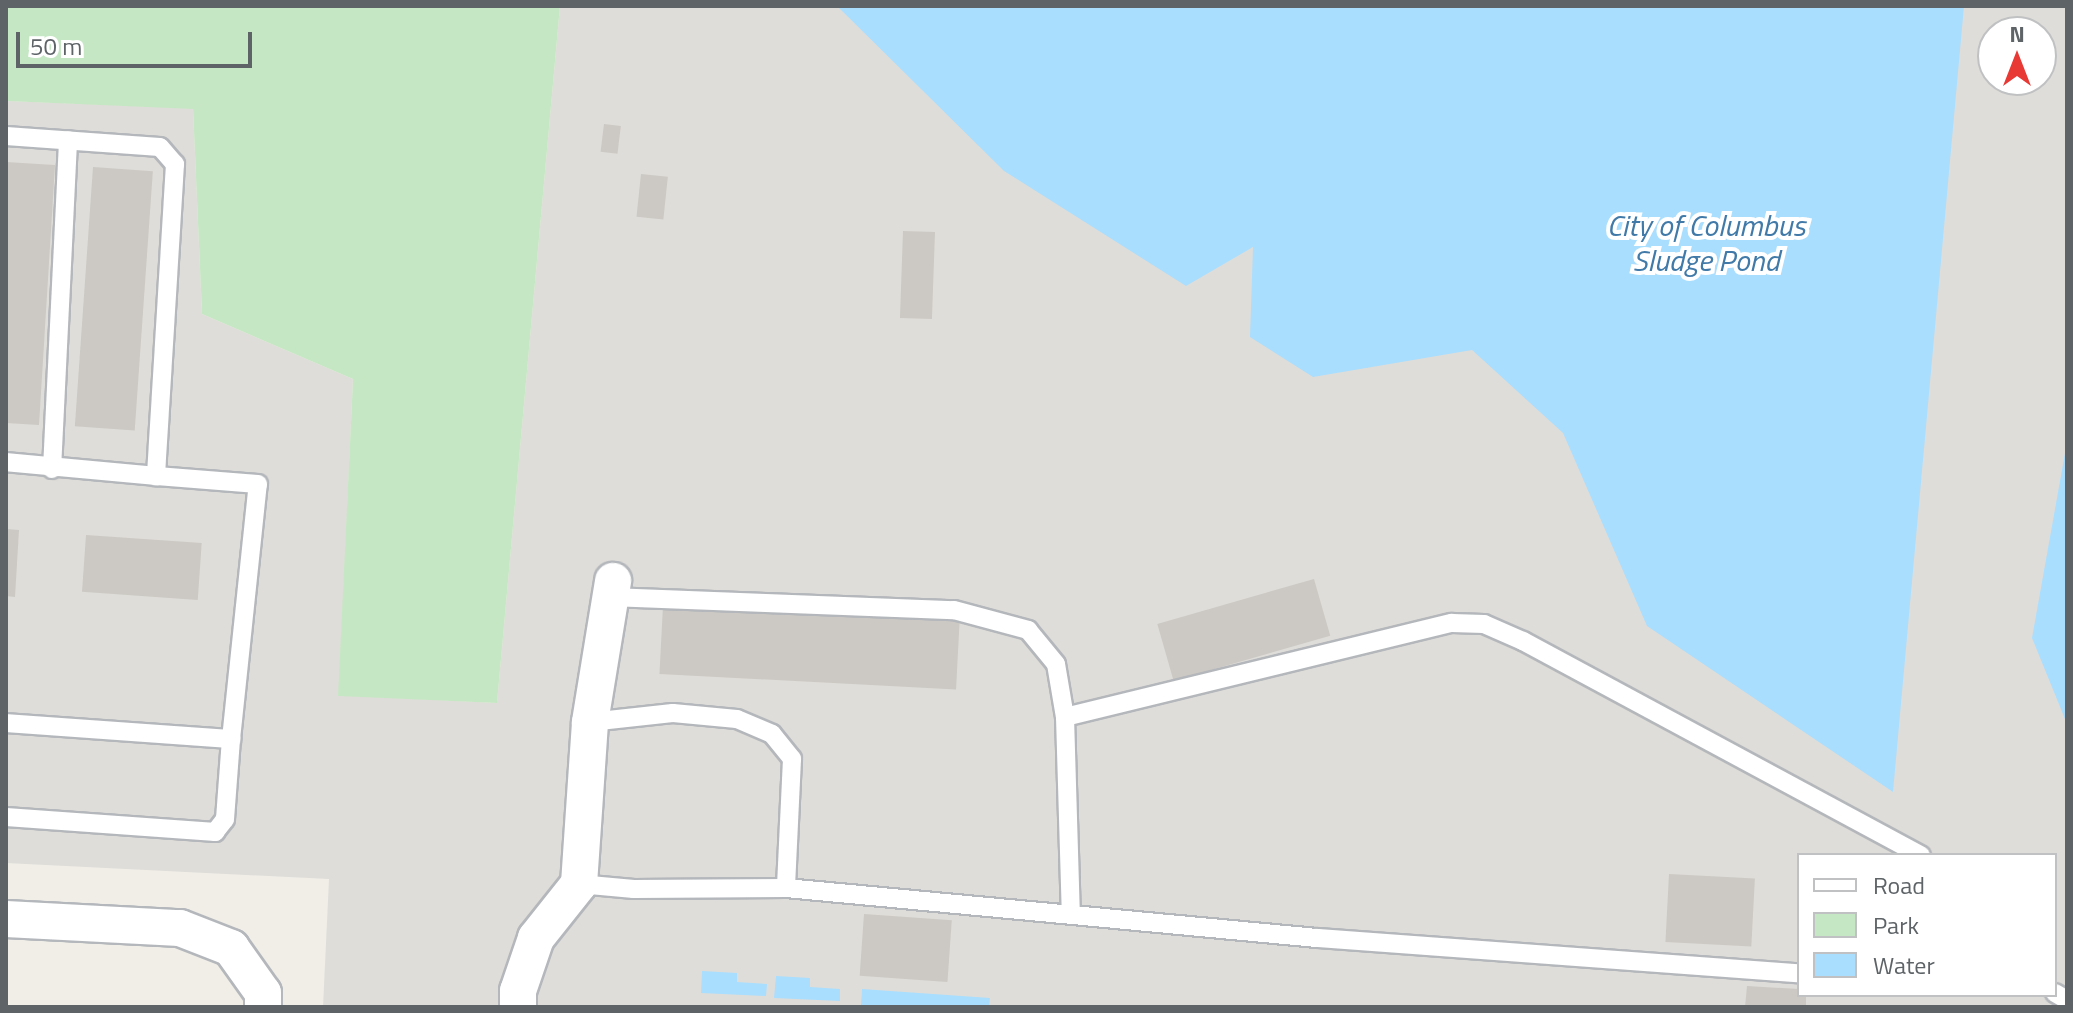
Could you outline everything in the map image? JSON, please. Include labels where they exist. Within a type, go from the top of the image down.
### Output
[{"type":"street","points":[[518,1007],[518,991],[536,938],[579,884],[590,722],[612,589]]},
{"type":"street","points":[[6,919],[180,928],[231,948],[263,993],[263,1007]]},
{"type":"lane","points":[[6,136],[160,147],[175,164],[156,476]]},
{"type":"lane","points":[[52,469],[68,140]]},
{"type":"lane","points":[[6,462],[52,469],[258,484],[225,819],[215,832],[6,817]]},
{"type":"lane","points":[[612,589],[954,610],[1028,630],[1056,664],[1065,717],[1071,914]]},
{"type":"lane","points":[[1065,717],[1452,623],[1484,624],[1523,641],[1917,853]]},
{"type":"lane","points":[[590,722],[673,713],[737,719],[772,734],[792,759],[786,888]]},
{"type":"lane","points":[[6,723],[231,739]]},
{"type":"lane","points":[[579,884],[634,889],[786,888],[1349,940],[1797,973]]},
{"type":"shaded area","points":[[560,6],[2067,6],[2067,1007],[323,1007],[329,879],[6,863],[6,101],[193,108],[202,314],[353,379],[339,695],[497,703]]},
{"type":"green space","points":[[6,6],[560,6],[497,703],[338,696],[353,379],[202,314],[193,109],[6,101]]},
{"type":"water","name":"City of Columbus Sludge Pond","points":[[837,6],[1964,6],[1893,792],[1647,626],[1563,433],[1472,350],[1313,377],[1250,337],[1253,247],[1186,286],[1004,171]]},
{"type":"water","points":[[2067,442],[2067,724],[2032,638]]},
{"type":"water","points":[[702,971],[737,973],[737,982],[767,984],[766,996],[701,993]]},
{"type":"water","points":[[776,976],[810,978],[810,987],[840,989],[840,1001],[774,998]]},
{"type":"water","points":[[862,989],[990,998],[989,1007],[861,1005]]},
{"type":"building","points":[[604,124],[621,126],[617,154],[601,152]]},
{"type":"building","points":[[6,162],[55,165],[39,425],[6,423]]},
{"type":"building","points":[[93,167],[153,171],[135,431],[75,426]]},
{"type":"building","points":[[641,174],[668,177],[663,220],[637,217]]},
{"type":"building","points":[[903,231],[935,232],[932,319],[900,318]]},
{"type":"building","points":[[6,529],[19,530],[15,597],[6,596]]},
{"type":"building","points":[[86,535],[202,543],[198,600],[82,592]]},
{"type":"building","points":[[1314,579],[1330,636],[1174,681],[1157,624]]},
{"type":"building","points":[[663,606],[960,622],[956,689],[659,674]]},
{"type":"building","points":[[1669,874],[1755,879],[1751,946],[1665,942]]},
{"type":"building","points":[[864,914],[952,920],[947,982],[860,976]]},
{"type":"building","points":[[1747,986],[1797,989],[1797,997],[1806,997],[1806,1007],[1745,1007]]}]
